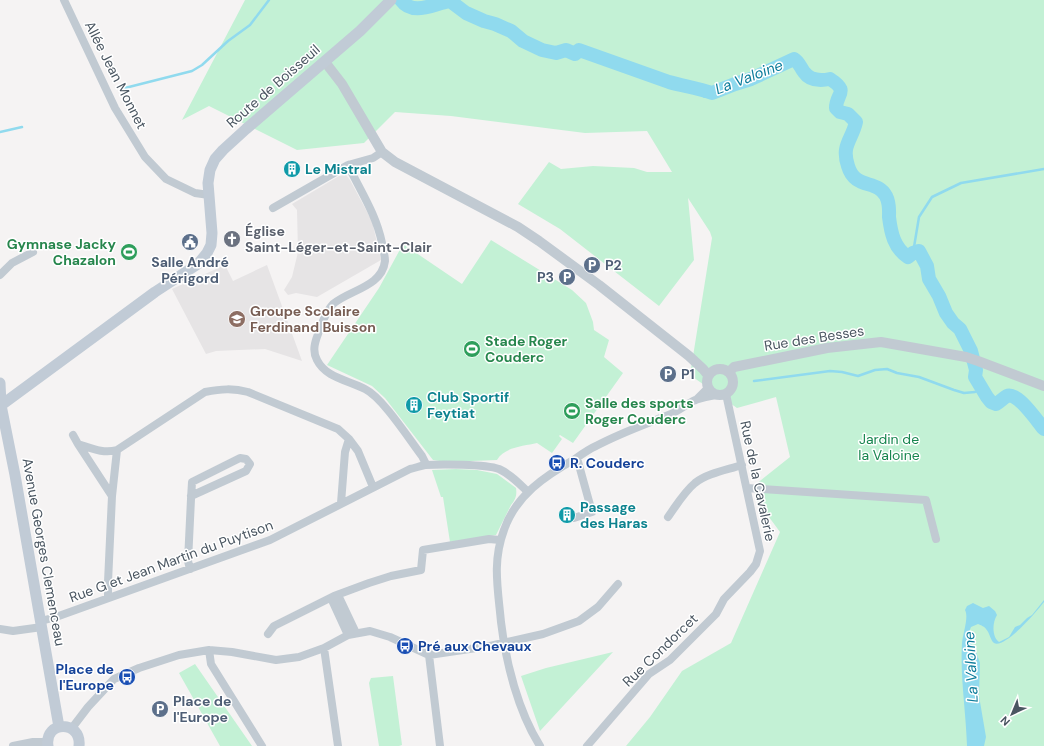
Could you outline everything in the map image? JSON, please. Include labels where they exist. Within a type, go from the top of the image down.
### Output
[{"type":"main road","name":"Route de Boisseuil","points":[[1,405],[155,292],[198,264],[207,253],[211,245],[212,233],[208,182],[210,170],[215,159],[223,150],[360,31],[391,0]]},
{"type":"main road","name":"Avenue Georges Clemenceau","points":[[0,383],[1,405],[15,475],[59,727]]},
{"type":"main road","points":[[48,744],[51,732],[64,726],[72,728],[78,735],[79,746]]},
{"type":"street","name":"Allée Jean Monnet","points":[[64,0],[115,108],[145,157],[166,179],[194,193],[209,195]]},
{"type":"street","points":[[325,62],[342,84],[382,152],[395,162],[518,227],[539,241],[604,289],[689,356],[708,375]]},
{"type":"street","points":[[273,208],[348,166],[373,158],[382,152]]},
{"type":"street","points":[[348,166],[375,218],[385,260],[383,269],[374,281],[336,302],[327,312],[314,344],[316,359],[326,372],[366,389],[377,398],[422,456],[425,462],[424,465]]},
{"type":"street","points":[[0,275],[12,263],[33,252]]},
{"type":"street","name":"Rue des Besses","points":[[731,376],[751,364],[827,348],[881,342],[978,360],[1044,386]]},
{"type":"street","points":[[540,746],[533,735],[518,699],[504,644],[496,572],[500,540],[510,516],[518,503],[528,492],[550,474],[595,446],[648,422],[673,413],[695,400],[716,392],[732,389],[731,376],[726,369],[709,366],[689,356]]},
{"type":"street","points":[[716,392],[706,379],[714,369],[718,368]]},
{"type":"street","points":[[78,444],[100,451],[110,452],[117,450],[206,392],[229,388],[238,389],[338,429],[349,439],[358,451],[373,487]]},
{"type":"street","name":"Rue de la Cavalerie","points":[[716,392],[742,465],[760,551],[756,564],[750,572]]},
{"type":"street","points":[[73,435],[112,496]]},
{"type":"street","points":[[341,503],[346,452],[349,439]]},
{"type":"street","points":[[108,597],[112,496],[117,450]]},
{"type":"street","points":[[190,569],[188,561],[191,496],[192,482],[240,458],[246,459],[250,464],[246,471],[191,496]]},
{"type":"street","points":[[574,518],[592,512],[577,458]]},
{"type":"street","name":"Rue G et Jean Martin du Puytison","points":[[0,629],[14,631],[41,624],[108,597],[270,540],[373,487],[410,469],[424,465],[479,466],[498,469],[514,479],[528,492]]},
{"type":"street","points":[[668,517],[695,483],[710,475],[742,465]]},
{"type":"street","points":[[747,488],[926,500],[936,539]]},
{"type":"street","points":[[268,634],[274,626],[334,596],[391,576],[422,570],[423,550],[489,539],[500,540]]},
{"type":"street","name":"Rue Condorcet","points":[[587,746],[649,674],[670,660],[716,614],[724,599],[750,572]]},
{"type":"street","points":[[72,728],[88,707],[114,679],[139,668],[179,655],[209,650],[232,652],[276,660],[299,657],[324,648],[352,634],[370,631],[390,636],[429,655],[504,644],[543,634],[579,621],[598,607],[618,584]]},
{"type":"street","points":[[334,596],[352,634]]},
{"type":"street","points":[[324,648],[338,746]]},
{"type":"street","points":[[209,650],[211,664],[262,746]]},
{"type":"street","points":[[429,655],[440,746]]},
{"type":"street","points":[[13,746],[33,742],[48,744]]},
{"type":"shaded area","points":[[346,175],[372,221],[381,260],[317,297],[296,293],[288,295],[284,290],[292,277],[298,252],[297,210],[292,204],[339,176]]},
{"type":"shaded area","name":"Groupe Scolaire Ferdinand Buisson","points":[[225,265],[233,281],[267,265],[302,361],[265,349],[216,351],[206,354],[172,289]]},
{"type":"green space","name":"Jardin de la Valoine","points":[[245,0],[1044,0],[1044,746],[626,746],[650,717],[682,671],[731,643],[780,532],[755,498],[756,484],[790,457],[776,397],[737,408],[690,375],[712,238],[710,232],[688,198],[694,260],[659,306],[560,229],[518,204],[549,162],[561,169],[593,166],[634,168],[647,172],[672,172],[647,131],[585,133],[451,116],[395,112],[364,143],[297,150],[209,106],[182,120]]},
{"type":"green space","name":"Stade Roger Couderc","points":[[491,240],[572,290],[586,303],[593,322],[594,330],[609,340],[604,357],[623,373],[573,443],[560,435],[559,436],[562,439],[552,453],[537,443],[520,446],[504,452],[497,460],[446,462],[433,460],[385,398],[372,386],[327,365],[379,288],[403,244],[462,284]]},
{"type":"green space","points":[[432,470],[477,470],[497,474],[516,488],[515,499],[496,535],[450,542],[443,497],[441,497]]},
{"type":"green space","points":[[613,652],[540,731],[521,676],[546,668]]},
{"type":"green space","points":[[195,664],[252,746],[220,746],[179,673]]},
{"type":"green space","points":[[393,676],[402,745],[379,746],[369,683],[371,678]]},
{"type":"water","points":[[398,1],[405,1],[404,4],[416,9],[450,1],[466,13],[511,31],[523,41],[542,50],[554,53],[566,50],[579,50],[669,82],[712,93],[751,79],[794,59],[806,75],[812,79],[830,79],[840,87],[836,108],[840,112],[848,114],[856,122],[847,143],[845,152],[846,160],[851,173],[861,182],[877,188],[886,196],[889,204],[891,229],[896,245],[908,257],[919,251],[927,266],[929,279],[939,296],[946,313],[953,323],[960,329],[971,351],[965,350],[960,333],[944,317],[931,286],[925,280],[921,258],[917,256],[910,260],[904,259],[895,250],[885,222],[887,204],[883,195],[872,188],[859,183],[848,174],[845,166],[843,150],[852,125],[848,118],[836,114],[832,107],[832,101],[839,92],[834,85],[828,83],[814,83],[804,75],[797,64],[793,62],[753,81],[732,87],[710,98],[704,98],[692,89],[671,86],[633,72],[615,68],[580,53],[575,54],[567,52],[554,56],[538,51],[522,43],[503,30],[465,19],[458,9],[451,4],[422,11],[411,11]]},
{"type":"water","points":[[971,373],[991,402],[996,404],[1007,396],[1016,398],[1037,420],[1044,429],[1044,433],[1013,398],[1006,400],[995,409],[989,405],[986,405],[984,402],[986,400],[981,389],[971,376]]},
{"type":"water","points":[[1044,600],[1044,602],[1028,621],[1013,635],[999,643],[993,642],[983,626],[978,624],[971,627],[967,637],[976,652],[980,663],[979,696],[986,737],[984,746],[967,746],[962,682],[962,643],[966,621],[965,610],[967,606],[973,603],[983,608],[989,606],[995,611],[997,615],[994,622],[994,633],[999,642],[1009,637],[1015,627],[1020,625],[1032,615]]},
{"type":"waterway","points":[[121,89],[192,71],[202,65],[228,41],[250,25],[269,0]]},
{"type":"waterway","name":"La Valoine","points":[[401,0],[412,8],[424,8],[450,1],[466,13],[511,31],[523,41],[542,50],[556,53],[566,50],[575,54],[579,50],[669,82],[712,93],[751,79],[794,59],[806,75],[812,79],[830,79],[836,83],[841,90],[836,108],[840,112],[848,114],[856,122],[846,148],[846,159],[851,173],[861,182],[877,188],[886,196],[889,204],[891,229],[896,245],[908,257],[919,251],[927,266],[929,279],[939,296],[946,313],[953,323],[960,329],[971,351],[976,370],[975,377],[987,397],[991,402],[996,404],[1007,396],[1016,398],[1027,408],[1044,429]]},
{"type":"waterway","points":[[0,132],[22,127]]},
{"type":"waterway","points":[[913,253],[919,217],[932,197],[961,183],[1044,169]]},
{"type":"waterway","points":[[754,381],[830,371],[858,376],[875,370],[887,369],[897,373],[919,377],[964,393],[975,392],[981,389]]},
{"type":"place","name":"Le Mistral","points":[[292,169]]},
{"type":"place","name":"Église Saint-Léger-et-Saint-Clair","points":[[232,239]]},
{"type":"place","name":"Salle André Périgord","points":[[190,242]]},
{"type":"place","name":"Gymnase Jacky Chazalon","points":[[129,252]]},
{"type":"place","name":"P2","points":[[592,265]]},
{"type":"place","name":"P3","points":[[567,277]]},
{"type":"place","name":"Groupe Scolaire Ferdinand Buisson","points":[[237,319]]},
{"type":"place","name":"Stade Roger Couderc","points":[[472,349]]},
{"type":"place","name":"P1","points":[[668,374]]},
{"type":"place","name":"Club Sportif Feytiat","points":[[414,405]]},
{"type":"place","name":"Salle des sports Roger Couderc","points":[[572,411]]},
{"type":"place","name":"R. Couderc","points":[[557,463]]},
{"type":"place","name":"Passage des Haras","points":[[567,515]]},
{"type":"place","name":"Pré aux Chevaux","points":[[405,646]]},
{"type":"place","name":"PIace de l'Europe","points":[[127,677]]},
{"type":"place","name":"Place de l'Europe","points":[[160,709]]}]
